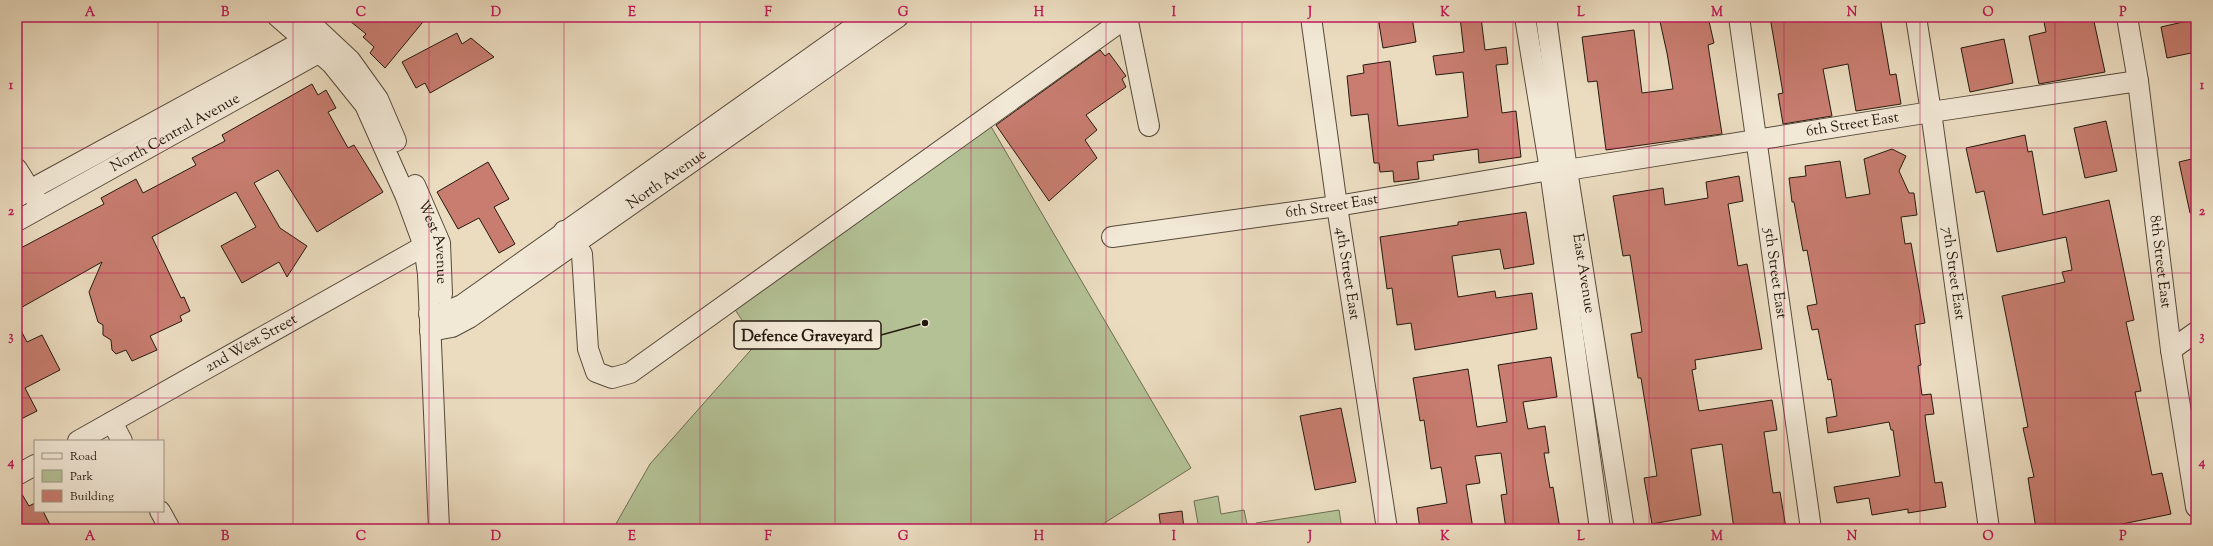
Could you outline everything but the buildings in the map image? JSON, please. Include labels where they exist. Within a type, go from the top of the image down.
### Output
[{"type":"street","points":[[278,17],[309,29],[327,49]]},
{"type":"street","name":"North Avenue","points":[[568,238],[868,17]]},
{"type":"street","name":"North Avenue","points":[[437,322],[568,238],[898,17]]},
{"type":"street","points":[[568,238],[582,254],[588,349],[591,361],[596,372],[612,378],[630,373],[1127,17],[1149,126]]},
{"type":"street","name":"4th Street East","points":[[1311,17],[1337,206],[1387,529]]},
{"type":"street","name":"East Avenue","points":[[1524,17],[1558,170],[1624,529]]},
{"type":"street","name":"East Avenue","points":[[1546,17],[1558,170],[1600,529]]},
{"type":"street","name":"5th Street East","points":[[1739,17],[1811,529]]},
{"type":"street","name":"7th Street East","points":[[1916,17],[1931,112],[1989,529]]},
{"type":"street","name":"8th Street East","points":[[2126,17],[2138,81],[2171,350],[2196,507]]},
{"type":"street","name":"North Central Avenue","points":[[24,193],[309,29]]},
{"type":"street","name":"North Central Avenue","points":[[17,221],[327,49]]},
{"type":"street","name":"West Avenue","points":[[327,49],[332,64],[365,105],[406,197],[424,246],[437,322],[452,529]]},
{"type":"street","name":"West Avenue","points":[[327,49],[350,60],[378,99],[440,242],[437,322],[439,529]]},
{"type":"street","name":"6th Street East","points":[[1112,237],[1337,206],[1558,170],[1757,141],[1931,112],[2138,81]]},
{"type":"street","points":[[17,169],[24,193],[40,209]]},
{"type":"street","name":"2nd West Street","points":[[80,440],[424,246]]},
{"type":"street","points":[[2171,350],[2196,332]]},
{"type":"street","points":[[112,422],[121,440]]},
{"type":"street","points":[[17,475],[34,466]]},
{"type":"street","points":[[161,512],[170,529]]},
{"type":"green space","points":[[986,118],[1191,468],[1095,529],[613,529],[650,464],[757,343],[730,302]]},
{"type":"green space","points":[[1218,496],[1221,514],[1244,510],[1248,529],[1199,529],[1194,501]]},
{"type":"green space","points":[[1339,510],[1342,529],[1257,529],[1256,523]]},
{"type":"place","name":"Defence Graveyard","points":[[925,323]]}]
